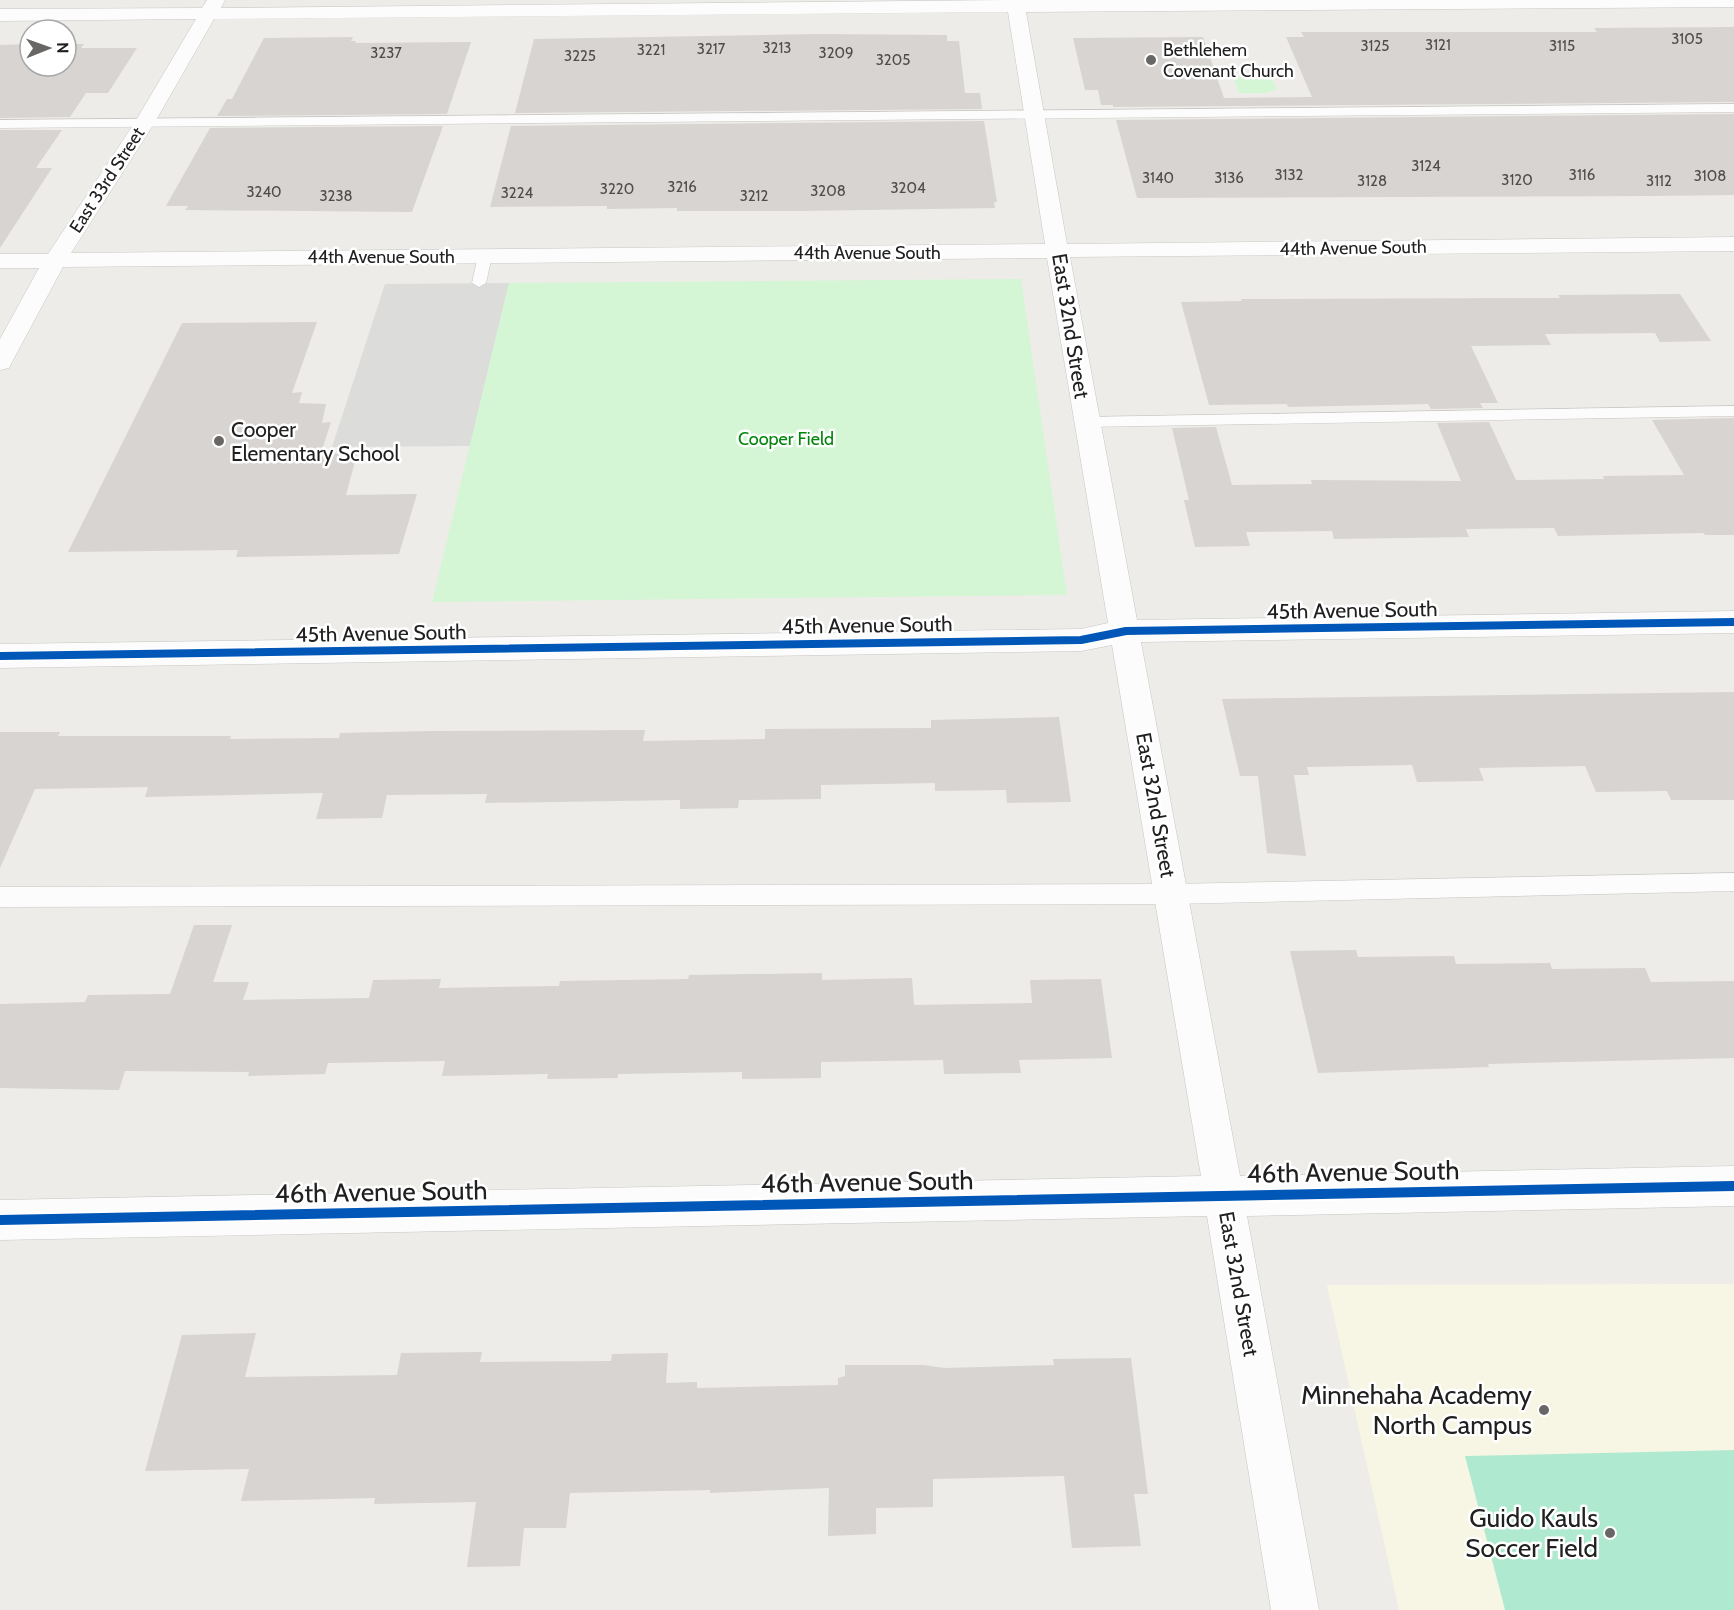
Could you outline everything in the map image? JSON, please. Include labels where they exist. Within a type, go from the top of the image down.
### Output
[{"type":"street","points":[[0,15],[212,7],[1734,1]]},
{"type":"street","name":"East 32nd Street","points":[[1016,4],[1086,422],[1126,631],[1295,1610]]},
{"type":"street","name":"East 33rd Street","points":[[0,362],[57,260],[145,122],[212,7]]},
{"type":"street","name":"44th Avenue South","points":[[0,261],[1734,244]]},
{"type":"street","name":"45th Avenue South","points":[[0,656],[1081,640],[1126,631],[1734,622]]},
{"type":"street","name":"46th Avenue South","points":[[0,1220],[1734,1186]]},
{"type":"lane","points":[[0,124],[1734,108]]},
{"type":"lane","points":[[479,283],[485,256]]},
{"type":"lane","points":[[1086,422],[1734,411]]},
{"type":"lane","points":[[0,897],[1172,894],[1734,882]]},
{"type":"shaded area","points":[[509,283],[470,446],[332,447],[385,284]]},
{"type":"shaded area","name":"Minnehaha Academy North Campus","points":[[1734,1284],[1734,1610],[1399,1610],[1327,1285]]},
{"type":"green space","points":[[1243,76],[1271,76],[1277,89],[1266,93],[1239,93],[1234,80]]},
{"type":"green space","name":"Cooper Field","points":[[1021,279],[1067,595],[432,602],[509,283]]},
{"type":"green space","name":"Guido Kauls Soccer Field","points":[[1734,1450],[1734,1610],[1505,1610],[1465,1456]]},
{"type":"building","points":[[1734,27],[1734,102],[1113,107],[1113,105],[1101,105],[1098,90],[1085,90],[1073,38],[1203,37],[1224,98],[1312,97],[1286,37],[1304,37],[1301,32],[1597,32],[1594,28]]},
{"type":"building","points":[[817,34],[947,35],[947,41],[959,41],[965,93],[980,93],[982,109],[515,113],[534,39]]},
{"type":"building","points":[[353,37],[351,41],[356,41],[355,43],[471,42],[447,114],[217,116],[227,99],[232,99],[264,38]]},
{"type":"building","points":[[18,44],[18,78],[78,78],[78,44],[84,44],[81,48],[137,48],[108,93],[86,93],[70,117],[0,118],[0,45]]},
{"type":"building","points":[[1734,114],[1734,195],[1649,196],[1137,198],[1116,120]]},
{"type":"building","points":[[984,121],[997,202],[994,202],[995,208],[677,211],[677,208],[607,209],[607,206],[490,207],[511,126]]},
{"type":"building","points":[[443,126],[412,212],[185,210],[188,206],[166,206],[210,128]]},
{"type":"building","points":[[0,130],[62,130],[36,168],[52,168],[0,248]]},
{"type":"building","points":[[1680,294],[1711,341],[1660,342],[1655,333],[1545,334],[1551,345],[1471,346],[1498,403],[1480,403],[1483,408],[1431,409],[1428,404],[1288,407],[1287,404],[1209,405],[1181,302],[1242,301],[1241,299],[1560,298],[1558,295]]},
{"type":"building","name":"Cooper Elementary School","points":[[317,322],[292,393],[302,392],[299,403],[326,404],[322,423],[331,422],[321,453],[357,454],[346,495],[417,494],[399,554],[236,557],[238,550],[68,552],[182,323]]},
{"type":"building","points":[[1734,418],[1734,535],[1705,535],[1703,533],[1558,536],[1554,528],[1466,529],[1469,537],[1334,539],[1332,531],[1246,532],[1250,546],[1195,547],[1184,500],[1189,500],[1172,428],[1216,427],[1232,485],[1312,484],[1311,480],[1461,481],[1437,423],[1489,422],[1516,480],[1604,479],[1603,476],[1684,475],[1652,420]]},
{"type":"building","points":[[1734,692],[1734,800],[1671,800],[1667,791],[1596,792],[1585,766],[1479,768],[1484,781],[1417,782],[1412,765],[1307,767],[1309,775],[1294,775],[1306,856],[1267,853],[1258,776],[1240,776],[1222,699]]},
{"type":"building","points":[[1059,717],[1071,802],[1007,803],[1006,790],[935,791],[935,783],[821,785],[821,799],[739,800],[738,808],[680,809],[680,800],[485,803],[487,794],[387,795],[382,818],[316,819],[323,793],[145,797],[148,787],[35,789],[0,868],[0,732],[60,732],[58,736],[231,736],[230,739],[339,738],[340,733],[432,731],[645,730],[643,741],[765,739],[765,729],[931,728],[931,720]]},
{"type":"building","points":[[194,925],[232,925],[213,982],[249,982],[243,1000],[369,998],[373,980],[441,979],[439,988],[559,986],[560,981],[688,979],[689,975],[822,973],[822,980],[912,978],[914,1005],[1032,1003],[1030,980],[1101,979],[1112,1058],[1019,1060],[1021,1073],[944,1074],[943,1060],[821,1062],[821,1078],[742,1079],[742,1072],[618,1074],[618,1078],[547,1079],[548,1074],[442,1076],[445,1061],[328,1063],[325,1074],[248,1076],[249,1072],[125,1071],[119,1090],[0,1088],[0,1004],[85,1002],[88,995],[170,994]]},
{"type":"building","points":[[1356,950],[1358,957],[1454,956],[1456,964],[1550,963],[1552,969],[1645,968],[1651,982],[1734,981],[1734,1058],[1488,1064],[1489,1067],[1318,1073],[1290,951]]},
{"type":"building","points":[[256,1333],[245,1377],[397,1375],[401,1353],[482,1352],[480,1362],[611,1361],[612,1354],[668,1353],[666,1383],[697,1382],[697,1388],[838,1385],[838,1378],[845,1376],[845,1365],[923,1365],[945,1368],[1054,1365],[1053,1359],[1131,1358],[1148,1494],[1134,1494],[1141,1546],[1072,1548],[1064,1476],[933,1479],[933,1507],[876,1508],[876,1534],[828,1536],[829,1488],[710,1493],[710,1490],[570,1493],[566,1528],[524,1528],[520,1566],[467,1567],[476,1502],[374,1504],[375,1498],[241,1501],[249,1469],[145,1471],[182,1335]]},
{"type":"cycle path","points":[[0,656],[1081,640],[1126,631],[1734,622]]},
{"type":"cycle path","points":[[0,1220],[1734,1186]]},
{"type":"place","name":"Bethlehem Covenant Church","points":[[1151,60]]},
{"type":"place","name":"Cooper Elementary School","points":[[219,441]]},
{"type":"place","name":"Minnehaha Academy North Campus","points":[[1544,1410]]},
{"type":"place","name":"Guido Kauls Soccer Field","points":[[1610,1533]]}]
